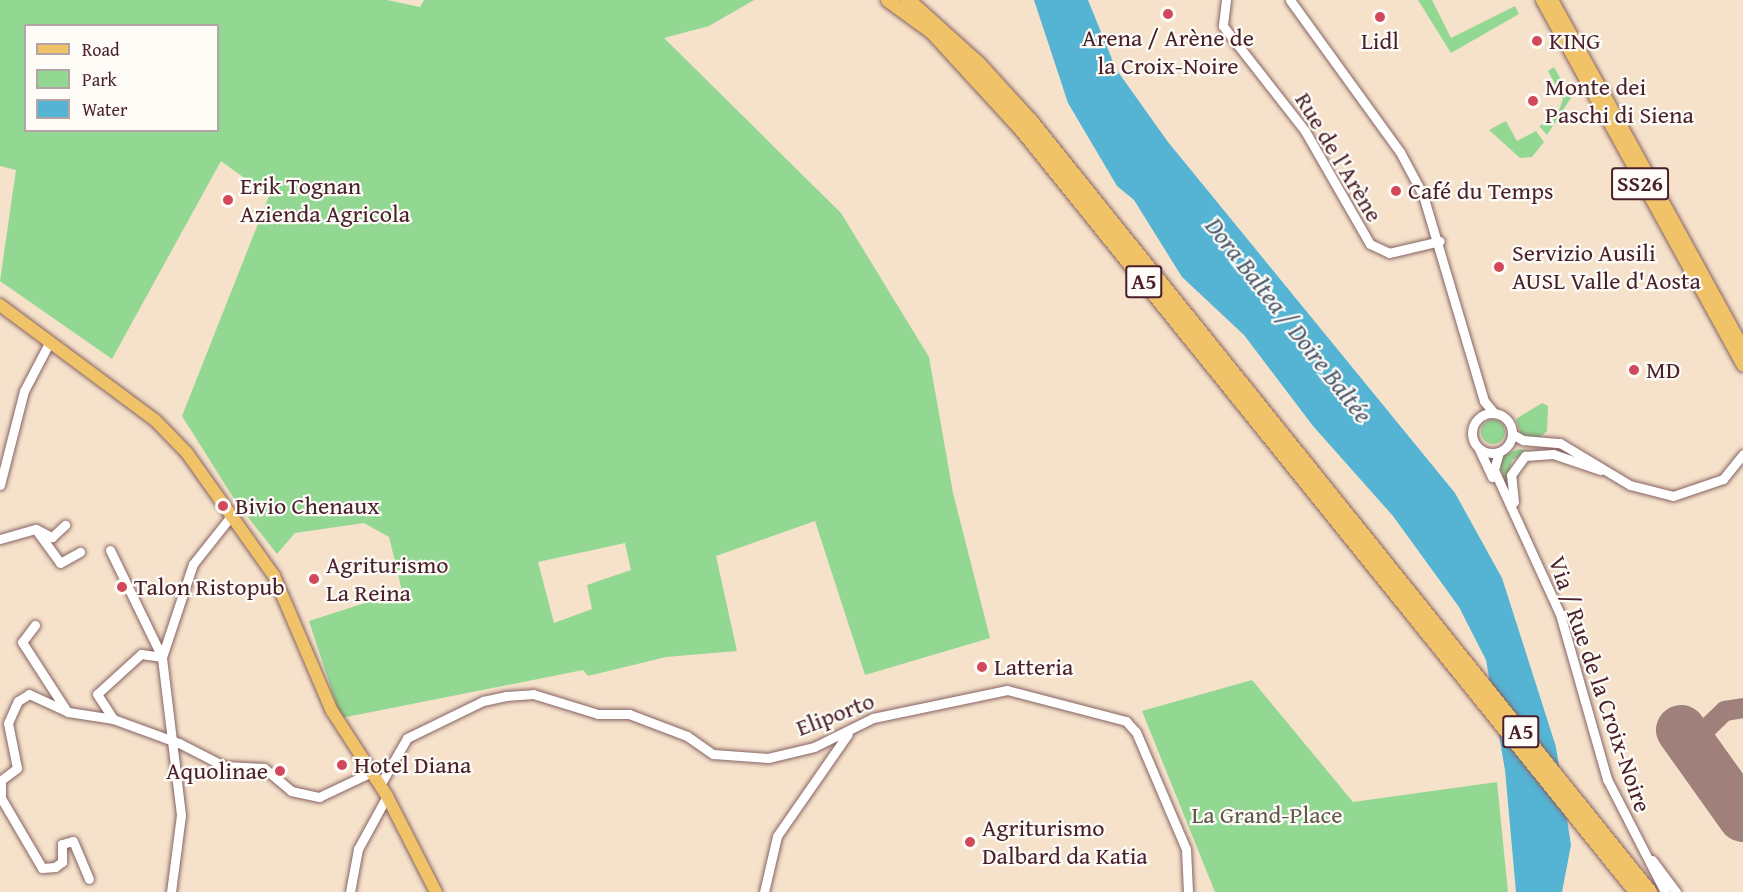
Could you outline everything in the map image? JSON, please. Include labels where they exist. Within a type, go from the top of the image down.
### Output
[{"type":"highway","name":"A5","points":[[888,0],[932,32],[981,81],[1650,892]]},
{"type":"highway","name":"A5","points":[[908,0],[978,63],[1031,121],[1636,892]]},
{"type":"main road","name":"SS26","points":[[1542,0],[1743,365]]},
{"type":"main road","name":"SS26","points":[[1552,0],[1743,348]]},
{"type":"main road","points":[[0,305],[48,345],[173,436],[231,516],[290,605],[332,711],[387,796],[436,892]]},
{"type":"street","name":"Rue de l'Arène","points":[[1226,0],[1222,19],[1227,33],[1305,131],[1370,244],[1389,254],[1440,241]]},
{"type":"street","points":[[1290,0],[1400,152],[1440,241],[1484,401],[1494,413],[1509,422],[1512,434],[1502,450]]},
{"type":"street","points":[[0,485],[24,391],[48,345]]},
{"type":"street","points":[[1484,401],[1480,417],[1472,432],[1479,448],[1502,450],[1553,448],[1645,491],[1673,496],[1717,483],[1739,464],[1743,454]]},
{"type":"street","points":[[1480,417],[1494,413]]},
{"type":"street","points":[[1512,434],[1523,440],[1560,443],[1601,470]]},
{"type":"street","name":"Via / Rue de la Croix-Noire","points":[[1479,448],[1528,539]]},
{"type":"street","name":"Via / Rue de la Croix-Noire","points":[[1502,450],[1494,470],[1528,539],[1577,664],[1607,779],[1636,841],[1665,892]]},
{"type":"street","points":[[1518,517],[1511,475],[1525,456],[1552,454],[1601,470]]},
{"type":"street","points":[[162,657],[193,564],[231,516]]},
{"type":"street","points":[[0,540],[36,529],[52,537],[65,525]]},
{"type":"street","points":[[36,529],[60,563],[80,552]]},
{"type":"street","points":[[110,550],[162,657],[169,741],[181,815],[171,892]]},
{"type":"street","points":[[35,625],[22,642],[68,712]]},
{"type":"street","points":[[113,719],[97,694],[141,654],[162,657]]},
{"type":"street","name":"Eliporto","points":[[380,785],[407,738],[483,701],[506,696],[533,694],[598,714],[629,714],[687,736],[714,754],[768,758],[850,732],[873,718],[1007,690],[1126,721],[1149,753],[1186,849],[1188,892]]},
{"type":"street","points":[[89,879],[73,841],[62,844],[62,862],[42,868],[1,798],[0,781],[18,768],[8,723],[18,701],[29,693],[68,712],[113,719],[224,766],[264,768],[291,791],[319,797],[372,772]]},
{"type":"street","points":[[765,892],[777,836],[850,732]]},
{"type":"street","points":[[350,892],[358,849],[387,796]]},
{"type":"street","name":"Via / Rue de la Croix-Noire","points":[[1636,841],[1676,892]]},
{"type":"green space","points":[[0,0],[387,0],[420,7],[424,0],[754,0],[709,26],[664,38],[841,213],[929,357],[953,493],[990,638],[865,675],[815,521],[716,556],[737,651],[666,657],[588,676],[583,670],[341,718],[309,621],[402,591],[389,537],[364,523],[295,533],[277,554],[236,502],[182,416],[269,196],[221,161],[112,359],[0,281],[16,170],[0,166]],"holes":[[[625,543],[631,570],[587,585],[592,609],[554,623],[538,562]]]},
{"type":"green space","points":[[1418,0],[1432,0],[1451,38],[1515,6],[1519,14],[1451,53]]},
{"type":"green space","points":[[1554,67],[1571,98],[1547,135],[1539,126],[1556,118],[1563,99],[1548,71]]},
{"type":"green space","points":[[1506,121],[1517,141],[1536,131],[1544,142],[1532,157],[1520,158],[1489,130]]},
{"type":"green space","points":[[1542,403],[1548,406],[1547,431],[1539,438],[1522,437],[1516,419]]},
{"type":"green space","points":[[1493,420],[1502,423],[1505,432],[1502,441],[1493,444],[1484,441],[1481,432],[1484,423]]},
{"type":"green space","points":[[1519,449],[1528,451],[1512,460],[1506,486],[1498,458]]},
{"type":"green space","name":"La Grand-Place","points":[[1252,680],[1353,802],[1497,782],[1508,892],[1215,892],[1142,711]]},
{"type":"water","name":"Dora Baltea / Doire Baltée","points":[[1034,0],[1088,0],[1116,69],[1168,142],[1455,493],[1502,578],[1556,747],[1571,845],[1562,892],[1516,892],[1505,770],[1486,660],[1459,607],[1393,516],[1313,426],[1244,335],[1182,277],[1134,200],[1117,186],[1068,103]]},
{"type":"taxiway","points":[[1710,771],[1701,749],[1704,731],[1725,711],[1743,708]]},
{"type":"runway","points":[[1681,730],[1743,817]]},
{"type":"place","name":"Arena / Arène de la Croix-Noire","points":[[1168,14]]},
{"type":"place","name":"Lidl","points":[[1380,17]]},
{"type":"place","name":"KING","points":[[1537,41]]},
{"type":"place","name":"Monte dei Paschi di Siena","points":[[1533,101]]},
{"type":"place","name":"Café du Temps","points":[[1396,191]]},
{"type":"place","name":"Erik Tognan Azienda Agricola","points":[[228,200]]},
{"type":"place","name":"Servizio Ausili AUSL Valle d'Aosta","points":[[1499,267]]},
{"type":"place","name":"MD","points":[[1634,370]]},
{"type":"place","name":"Bivio Chenaux","points":[[223,506]]},
{"type":"place","name":"Agriturismo La Reina","points":[[314,579]]},
{"type":"place","name":"Talon Ristopub","points":[[122,587]]},
{"type":"place","name":"Latteria","points":[[982,667]]},
{"type":"place","name":"Hotel Diana","points":[[342,765]]},
{"type":"place","name":"Aquolinae","points":[[280,771]]},
{"type":"place","name":"Agriturismo Dalbard da Katia","points":[[970,842]]}]
